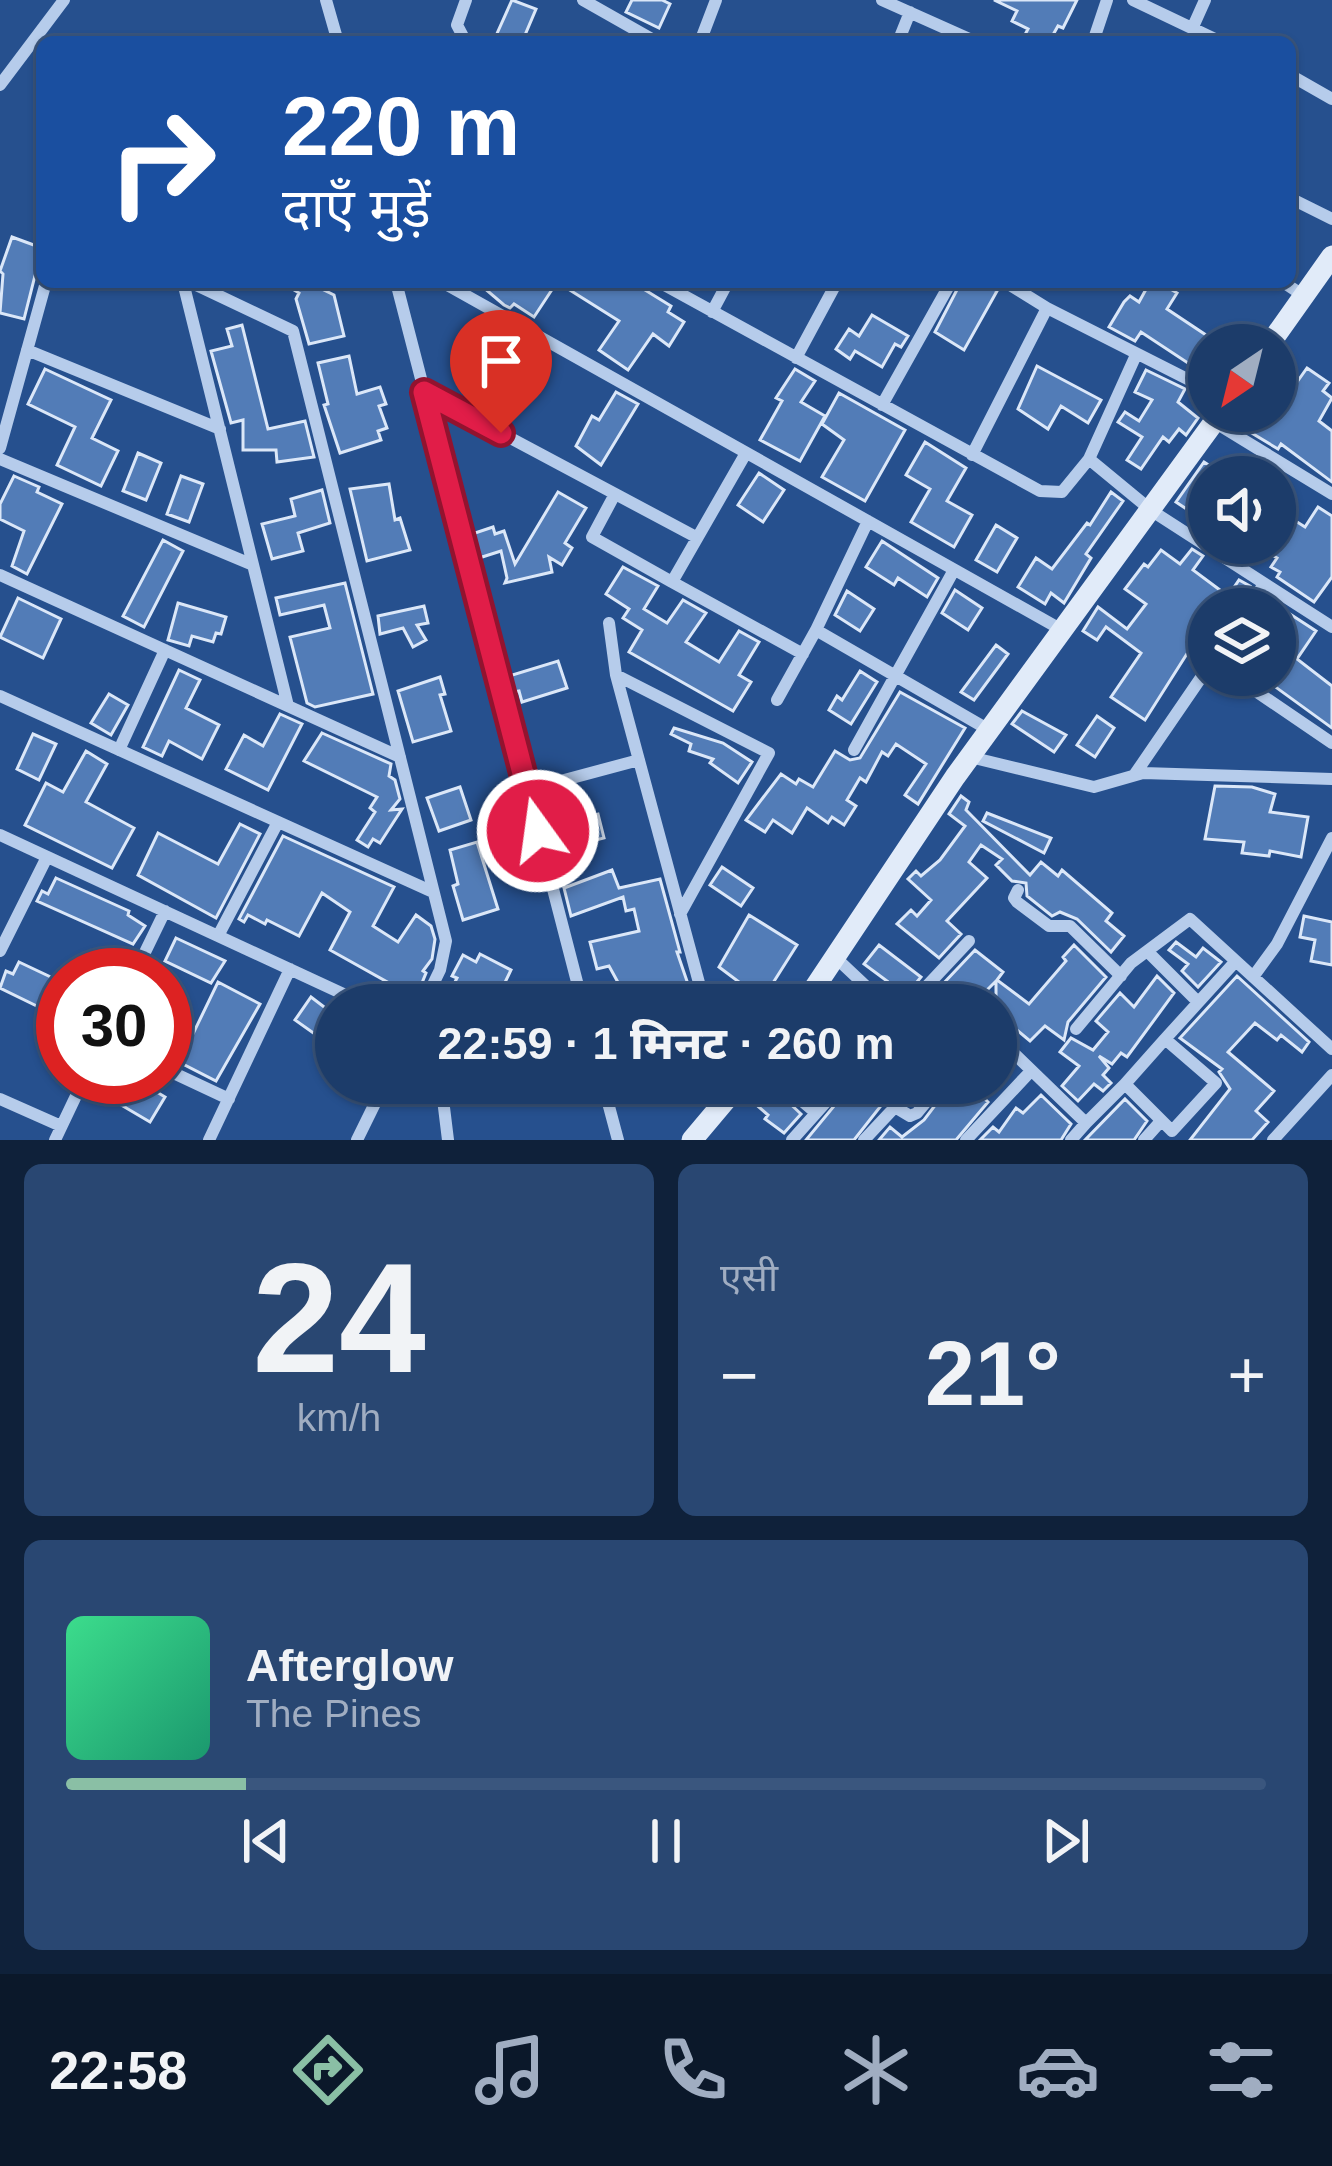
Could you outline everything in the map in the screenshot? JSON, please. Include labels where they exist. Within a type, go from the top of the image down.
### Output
[{"type":"street","points":[[37,36],[64,0]]},
{"type":"street","points":[[326,0],[336,36]]},
{"type":"street","points":[[463,36],[457,25],[466,0]]},
{"type":"street","points":[[583,0],[646,36]]},
{"type":"street","points":[[702,36],[716,0]]},
{"type":"street","points":[[882,0],[963,36]]},
{"type":"street","points":[[1095,36],[1107,0]]},
{"type":"street","points":[[1133,0],[1208,36]]},
{"type":"street","points":[[1192,29],[1205,0]]},
{"type":"street","points":[[900,36],[910,12]]},
{"type":"street","points":[[0,85],[36,37]]},
{"type":"street","points":[[1296,78],[1332,99]]},
{"type":"street","points":[[1296,201],[1332,219]]},
{"type":"street","points":[[1284,324],[1332,256]]},
{"type":"street","points":[[0,448],[44,288]]},
{"type":"street","points":[[188,288],[288,706]]},
{"type":"street","points":[[200,288],[292,331],[446,941],[433,984]]},
{"type":"street","points":[[398,288],[578,984]]},
{"type":"street","points":[[453,288],[1062,630]]},
{"type":"street","points":[[670,288],[972,455],[1051,493],[1072,484],[1089,459],[1136,355]]},
{"type":"street","points":[[712,311],[725,288]]},
{"type":"street","points":[[796,358],[834,288]]},
{"type":"street","points":[[881,405],[947,288]]},
{"type":"street","points":[[1015,288],[1188,380]]},
{"type":"street","points":[[1292,288],[1304,296]]},
{"type":"street","points":[[972,455],[1047,308]]},
{"type":"street","points":[[27,350],[220,429]]},
{"type":"street","points":[[424,392],[696,537]]},
{"type":"street","points":[[817,984],[989,730],[1207,432]]},
{"type":"street","points":[[1241,432],[1332,494]]},
{"type":"street","points":[[672,582],[746,453]]},
{"type":"street","points":[[0,459],[253,566]]},
{"type":"street","points":[[1089,459],[1152,511],[1332,628]]},
{"type":"street","points":[[615,494],[592,537],[802,654]]},
{"type":"street","points":[[777,700],[868,521]]},
{"type":"street","points":[[854,750],[954,570]]},
{"type":"street","points":[[0,575],[400,757]]},
{"type":"street","points":[[1261,588],[1264,584]]},
{"type":"street","points":[[609,623],[616,675],[699,984]]},
{"type":"street","points":[[816,630],[989,730]]},
{"type":"street","points":[[119,750],[165,650]]},
{"type":"street","points":[[616,675],[769,753],[680,914]]},
{"type":"street","points":[[0,696],[434,892]]},
{"type":"street","points":[[1135,775],[1189,696]]},
{"type":"street","points":[[1263,696],[1332,743]]},
{"type":"street","points":[[970,757],[1094,787],[1135,775],[1332,779]]},
{"type":"street","points":[[527,790],[639,760]]},
{"type":"street","points":[[218,936],[278,822]]},
{"type":"street","points":[[0,835],[321,984]]},
{"type":"street","points":[[1253,977],[1277,944],[1332,838]]},
{"type":"street","points":[[0,951],[47,857]]},
{"type":"street","points":[[1018,890],[1017,902],[1049,926],[1070,926],[1121,976]]},
{"type":"street","points":[[147,948],[165,911]]},
{"type":"street","points":[[1076,1029],[1147,951],[1190,920],[1332,1049]]},
{"type":"street","points":[[929,984],[969,941]]},
{"type":"street","points":[[1147,951],[1198,1002]]},
{"type":"street","points":[[835,957],[864,984]]},
{"type":"street","points":[[1071,1140],[1235,962]]},
{"type":"street","points":[[209,1140],[290,970]]},
{"type":"street","points":[[1125,1084],[1172,1131],[1216,1083],[1165,1039]]},
{"type":"street","points":[[1017,1058],[1086,1124]]},
{"type":"street","points":[[966,1140],[1030,1072]]},
{"type":"street","points":[[192,1082],[229,1099]]},
{"type":"street","points":[[1278,1138],[1330,1082]]},
{"type":"street","points":[[0,1099],[58,1133],[72,1104]]},
{"type":"street","points":[[357,1140],[375,1104]]},
{"type":"street","points":[[444,1104],[448,1140]]},
{"type":"street","points":[[609,1104],[618,1140]]},
{"type":"street","points":[[692,1140],[719,1104]]},
{"type":"street","points":[[806,1104],[816,1113]]},
{"type":"street","points":[[792,1140],[824,1104]]},
{"type":"street","points":[[892,1104],[914,1115],[924,1104]]},
{"type":"street","points":[[864,1140],[895,1107]]},
{"type":"street","points":[[1144,1140],[1162,1121]]},
{"type":"building","points":[[512,0],[536,9],[525,36],[496,36]]},
{"type":"building","points":[[632,0],[670,4],[659,28],[626,12]]},
{"type":"building","points":[[994,0],[1077,0],[1063,28],[1058,26],[1052,36],[1024,36],[1028,29],[1012,21],[1017,11]]},
{"type":"building","points":[[12,237],[36,246],[36,272],[24,319],[0,313],[0,271]]},
{"type":"building","points":[[291,288],[325,288],[334,295],[344,336],[309,344],[296,299],[299,293]]},
{"type":"building","points":[[484,288],[553,288],[534,317],[514,304],[504,305]]},
{"type":"building","points":[[567,288],[642,288],[671,306],[668,312],[684,322],[669,346],[653,334],[628,370],[599,350],[619,321]]},
{"type":"building","points":[[958,288],[997,291],[964,350],[935,332]]},
{"type":"building","points":[[1147,288],[1169,288],[1177,293],[1167,309],[1190,324],[1188,363],[1141,332],[1135,341],[1109,327],[1130,296],[1139,302]]},
{"type":"building","points":[[872,315],[908,336],[901,347],[895,344],[882,367],[855,351],[850,359],[836,349],[849,329],[859,336]]},
{"type":"building","points":[[242,325],[268,429],[305,421],[314,457],[277,462],[276,450],[243,450],[243,420],[231,423],[211,351],[232,346],[227,329]]},
{"type":"building","points":[[482,345],[504,360],[480,387],[462,374]]},
{"type":"building","points":[[349,356],[357,394],[380,387],[386,404],[379,406],[387,428],[378,431],[381,440],[340,453],[324,405],[328,404],[318,363]]},
{"type":"building","points":[[1037,366],[1101,400],[1088,423],[1061,406],[1048,429],[1018,409]]},
{"type":"building","points":[[1307,368],[1329,383],[1323,391],[1332,398],[1319,421],[1332,431],[1332,482],[1281,444],[1278,449],[1250,432],[1296,432],[1296,384]]},
{"type":"building","points":[[45,369],[111,400],[92,438],[118,451],[101,486],[57,465],[75,427],[28,404]]},
{"type":"building","points":[[795,369],[815,381],[801,402],[825,416],[800,461],[760,440],[782,401],[776,398]]},
{"type":"building","points":[[1146,370],[1185,389],[1178,402],[1188,410],[1186,435],[1179,429],[1169,442],[1163,437],[1141,469],[1127,460],[1142,437],[1118,422],[1125,412],[1139,421],[1152,400],[1135,392]]},
{"type":"building","points":[[616,392],[638,404],[601,465],[576,446],[592,416],[599,420]]},
{"type":"building","points":[[839,393],[905,430],[865,501],[822,477],[844,440],[822,424]]},
{"type":"building","points":[[925,442],[966,468],[947,501],[972,515],[954,547],[911,522],[930,489],[906,475]]},
{"type":"building","points":[[138,453],[161,463],[146,500],[123,491]]},
{"type":"building","points":[[759,473],[784,490],[763,522],[738,505]]},
{"type":"building","points":[[14,476],[62,504],[27,574],[12,566],[24,531],[0,519],[0,504]]},
{"type":"building","points":[[181,476],[203,484],[189,522],[167,514]]},
{"type":"building","points":[[389,484],[395,520],[400,518],[410,550],[367,561],[350,489]]},
{"type":"building","points":[[1188,485],[1188,510],[1176,502]]},
{"type":"building","points":[[322,490],[330,523],[298,533],[303,551],[272,559],[262,524],[295,516],[291,499]]},
{"type":"building","points":[[558,492],[586,508],[565,543],[572,548],[562,565],[549,557],[552,572],[505,583],[501,551],[479,558],[472,534],[493,527],[495,534],[504,531],[515,564]]},
{"type":"building","points":[[1111,492],[1123,501],[1086,554],[1091,558],[1064,603],[1051,593],[1045,604],[1018,587],[1036,558],[1052,569]]},
{"type":"building","points":[[1318,507],[1332,516],[1332,577],[1314,602],[1277,577],[1280,572],[1271,567],[1296,564],[1296,521],[1305,527]]},
{"type":"building","points":[[996,525],[1017,538],[997,572],[976,560]]},
{"type":"building","points":[[163,540],[183,551],[144,627],[123,616]]},
{"type":"building","points":[[882,541],[938,578],[927,597],[898,578],[894,585],[866,567]]},
{"type":"building","points":[[1161,550],[1180,564],[1188,554],[1188,564],[1197,564],[1193,570],[1217,588],[1188,588],[1188,652],[1145,720],[1111,697],[1141,653],[1106,627],[1097,640],[1083,631],[1098,607],[1127,629],[1146,604],[1125,589],[1144,564],[1148,567]]},
{"type":"building","points":[[623,567],[658,586],[644,609],[667,623],[683,600],[706,613],[686,642],[719,662],[739,631],[759,642],[739,675],[751,682],[733,711],[629,652],[642,630],[623,618],[629,609],[606,594]]},
{"type":"building","points":[[345,583],[373,694],[315,707],[307,703],[290,637],[330,628],[324,605],[280,615],[276,598]]},
{"type":"building","points":[[955,590],[982,608],[968,630],[942,613]]},
{"type":"building","points":[[847,591],[874,609],[860,631],[835,615]]},
{"type":"building","points":[[18,598],[61,619],[43,658],[0,637]]},
{"type":"building","points":[[178,603],[226,617],[221,634],[216,633],[213,642],[192,636],[189,646],[168,640]]},
{"type":"building","points":[[424,606],[428,623],[417,625],[426,640],[413,647],[403,628],[380,634],[378,616]]},
{"type":"building","points":[[1296,618],[1316,631],[1297,659],[1332,686],[1332,728],[1288,696],[1296,696]]},
{"type":"building","points":[[996,645],[1008,654],[974,700],[961,692]]},
{"type":"building","points":[[558,661],[567,688],[522,702],[519,691],[513,692],[509,676]]},
{"type":"building","points":[[179,670],[200,680],[186,708],[219,725],[202,759],[169,741],[162,756],[143,747]]},
{"type":"building","points":[[860,671],[877,682],[851,724],[829,710],[837,696],[842,700]]},
{"type":"building","points":[[440,677],[451,731],[413,742],[398,691]]},
{"type":"building","points":[[900,692],[965,728],[918,804],[905,795],[926,764],[896,744],[888,756],[882,752],[866,782],[860,778],[847,800],[856,806],[844,825],[832,817],[828,823],[807,808],[792,833],[773,820],[765,832],[746,820],[781,774],[796,784],[799,779],[813,787],[835,751],[850,760],[860,758]]},
{"type":"building","points":[[109,694],[128,705],[111,735],[91,723]]},
{"type":"building","points":[[1022,711],[1066,735],[1054,752],[1012,724]]},
{"type":"building","points":[[280,714],[302,724],[268,790],[226,769],[244,735],[263,746]]},
{"type":"building","points":[[1097,716],[1114,728],[1095,757],[1077,745]]},
{"type":"building","points":[[674,728],[723,743],[752,762],[738,783],[710,763],[713,759],[689,751],[691,744],[671,734]]},
{"type":"building","points":[[322,733],[391,764],[389,776],[395,780],[400,799],[391,810],[402,809],[380,843],[373,839],[368,847],[357,840],[375,812],[370,808],[377,797],[304,761]]},
{"type":"building","points":[[33,734],[56,744],[39,780],[17,769]]},
{"type":"building","points":[[86,751],[107,764],[86,802],[134,828],[112,868],[25,825],[46,783],[63,792]]},
{"type":"building","points":[[1215,786],[1252,787],[1275,794],[1270,812],[1308,817],[1301,857],[1270,851],[1269,856],[1242,853],[1244,842],[1205,839]]},
{"type":"building","points":[[460,787],[471,820],[439,831],[427,798]]},
{"type":"building","points":[[564,791],[572,821],[598,814],[604,838],[561,849],[554,822],[547,824],[540,797]]},
{"type":"building","points":[[961,796],[969,802],[966,810],[1030,875],[1041,862],[1058,876],[1062,870],[1112,913],[1106,921],[1124,936],[1111,952],[1077,919],[1060,912],[1052,916],[1027,896],[1026,883],[1012,881],[996,865],[1002,859],[981,845],[969,862],[987,878],[947,921],[961,934],[939,958],[897,924],[911,910],[917,916],[931,900],[908,879],[916,871],[921,876],[940,860],[965,826],[949,814]]},
{"type":"building","points":[[987,813],[1051,838],[1044,853],[983,821]]},
{"type":"building","points":[[240,824],[260,834],[216,918],[138,875],[158,833],[218,864]]},
{"type":"building","points":[[283,836],[394,887],[373,926],[398,942],[416,915],[431,926],[435,939],[432,959],[423,971],[422,984],[389,984],[330,950],[350,912],[322,893],[299,936],[267,920],[265,924],[248,915],[244,922],[239,919]]},
{"type":"building","points":[[477,842],[498,909],[463,920],[453,886],[458,884],[450,850]]},
{"type":"building","points":[[722,867],[753,888],[741,906],[710,885]]},
{"type":"building","points":[[612,870],[619,888],[660,879],[688,984],[619,984],[609,966],[597,969],[590,942],[639,931],[634,909],[626,911],[623,897],[571,916],[564,888]]},
{"type":"building","points":[[56,878],[129,911],[128,915],[145,926],[133,944],[37,901],[42,891],[48,894]]},
{"type":"building","points":[[749,915],[797,945],[772,984],[742,984],[719,967]]},
{"type":"building","points":[[1304,916],[1332,922],[1332,965],[1311,961],[1315,940],[1300,937]]},
{"type":"building","points":[[176,938],[225,961],[211,983],[192,974],[192,948],[171,948]]},
{"type":"building","points":[[1176,942],[1196,957],[1203,948],[1221,962],[1198,987],[1182,971],[1188,964],[1169,950]]},
{"type":"building","points":[[879,945],[921,977],[915,984],[884,984],[887,981],[864,964]]},
{"type":"building","points":[[1074,945],[1106,977],[1068,1022],[1064,1040],[1045,1026],[1030,1041],[1017,1030],[1017,995],[1029,1004],[1066,961],[1063,957]]},
{"type":"building","points":[[975,950],[1003,972],[997,980],[1002,984],[943,984]]},
{"type":"building","points":[[480,954],[511,970],[504,984],[454,984],[457,978],[452,976],[463,955],[476,962]]},
{"type":"building","points":[[19,962],[36,970],[36,1006],[0,988],[6,971],[13,974]]},
{"type":"building","points":[[1157,976],[1174,993],[1127,1057],[1121,1053],[1112,1064],[1099,1056],[1109,1068],[1103,1075],[1111,1083],[1103,1091],[1094,1084],[1078,1101],[1062,1086],[1079,1066],[1060,1052],[1071,1038],[1093,1050],[1108,1032],[1096,1021],[1120,993],[1134,1007]]},
{"type":"building","points":[[1237,976],[1309,1042],[1302,1052],[1255,1023],[1228,1052],[1274,1091],[1256,1111],[1268,1122],[1252,1140],[1190,1140],[1230,1089],[1219,1072],[1222,1069],[1180,1038]]},
{"type":"building","points":[[218,982],[260,1004],[216,1081],[192,1069],[192,1036]]},
{"type":"building","points":[[311,997],[315,1000],[315,1034],[295,1020]]},
{"type":"building","points":[[1041,1095],[1071,1124],[1061,1140],[980,1140],[993,1127],[999,1132],[1016,1108],[1023,1113]]},
{"type":"building","points":[[1125,1099],[1147,1121],[1134,1140],[1085,1140]]},
{"type":"building","points":[[119,1104],[161,1104],[150,1122]]},
{"type":"building","points":[[755,1104],[790,1104],[801,1114],[784,1133],[765,1119],[768,1115]]},
{"type":"building","points":[[836,1104],[880,1107],[854,1140],[806,1140]]},
{"type":"building","points":[[936,1104],[986,1104],[956,1140],[879,1140],[890,1127],[902,1137]]},
{"type":"route","points":[[501,433],[424,392],[538,831]]}]
